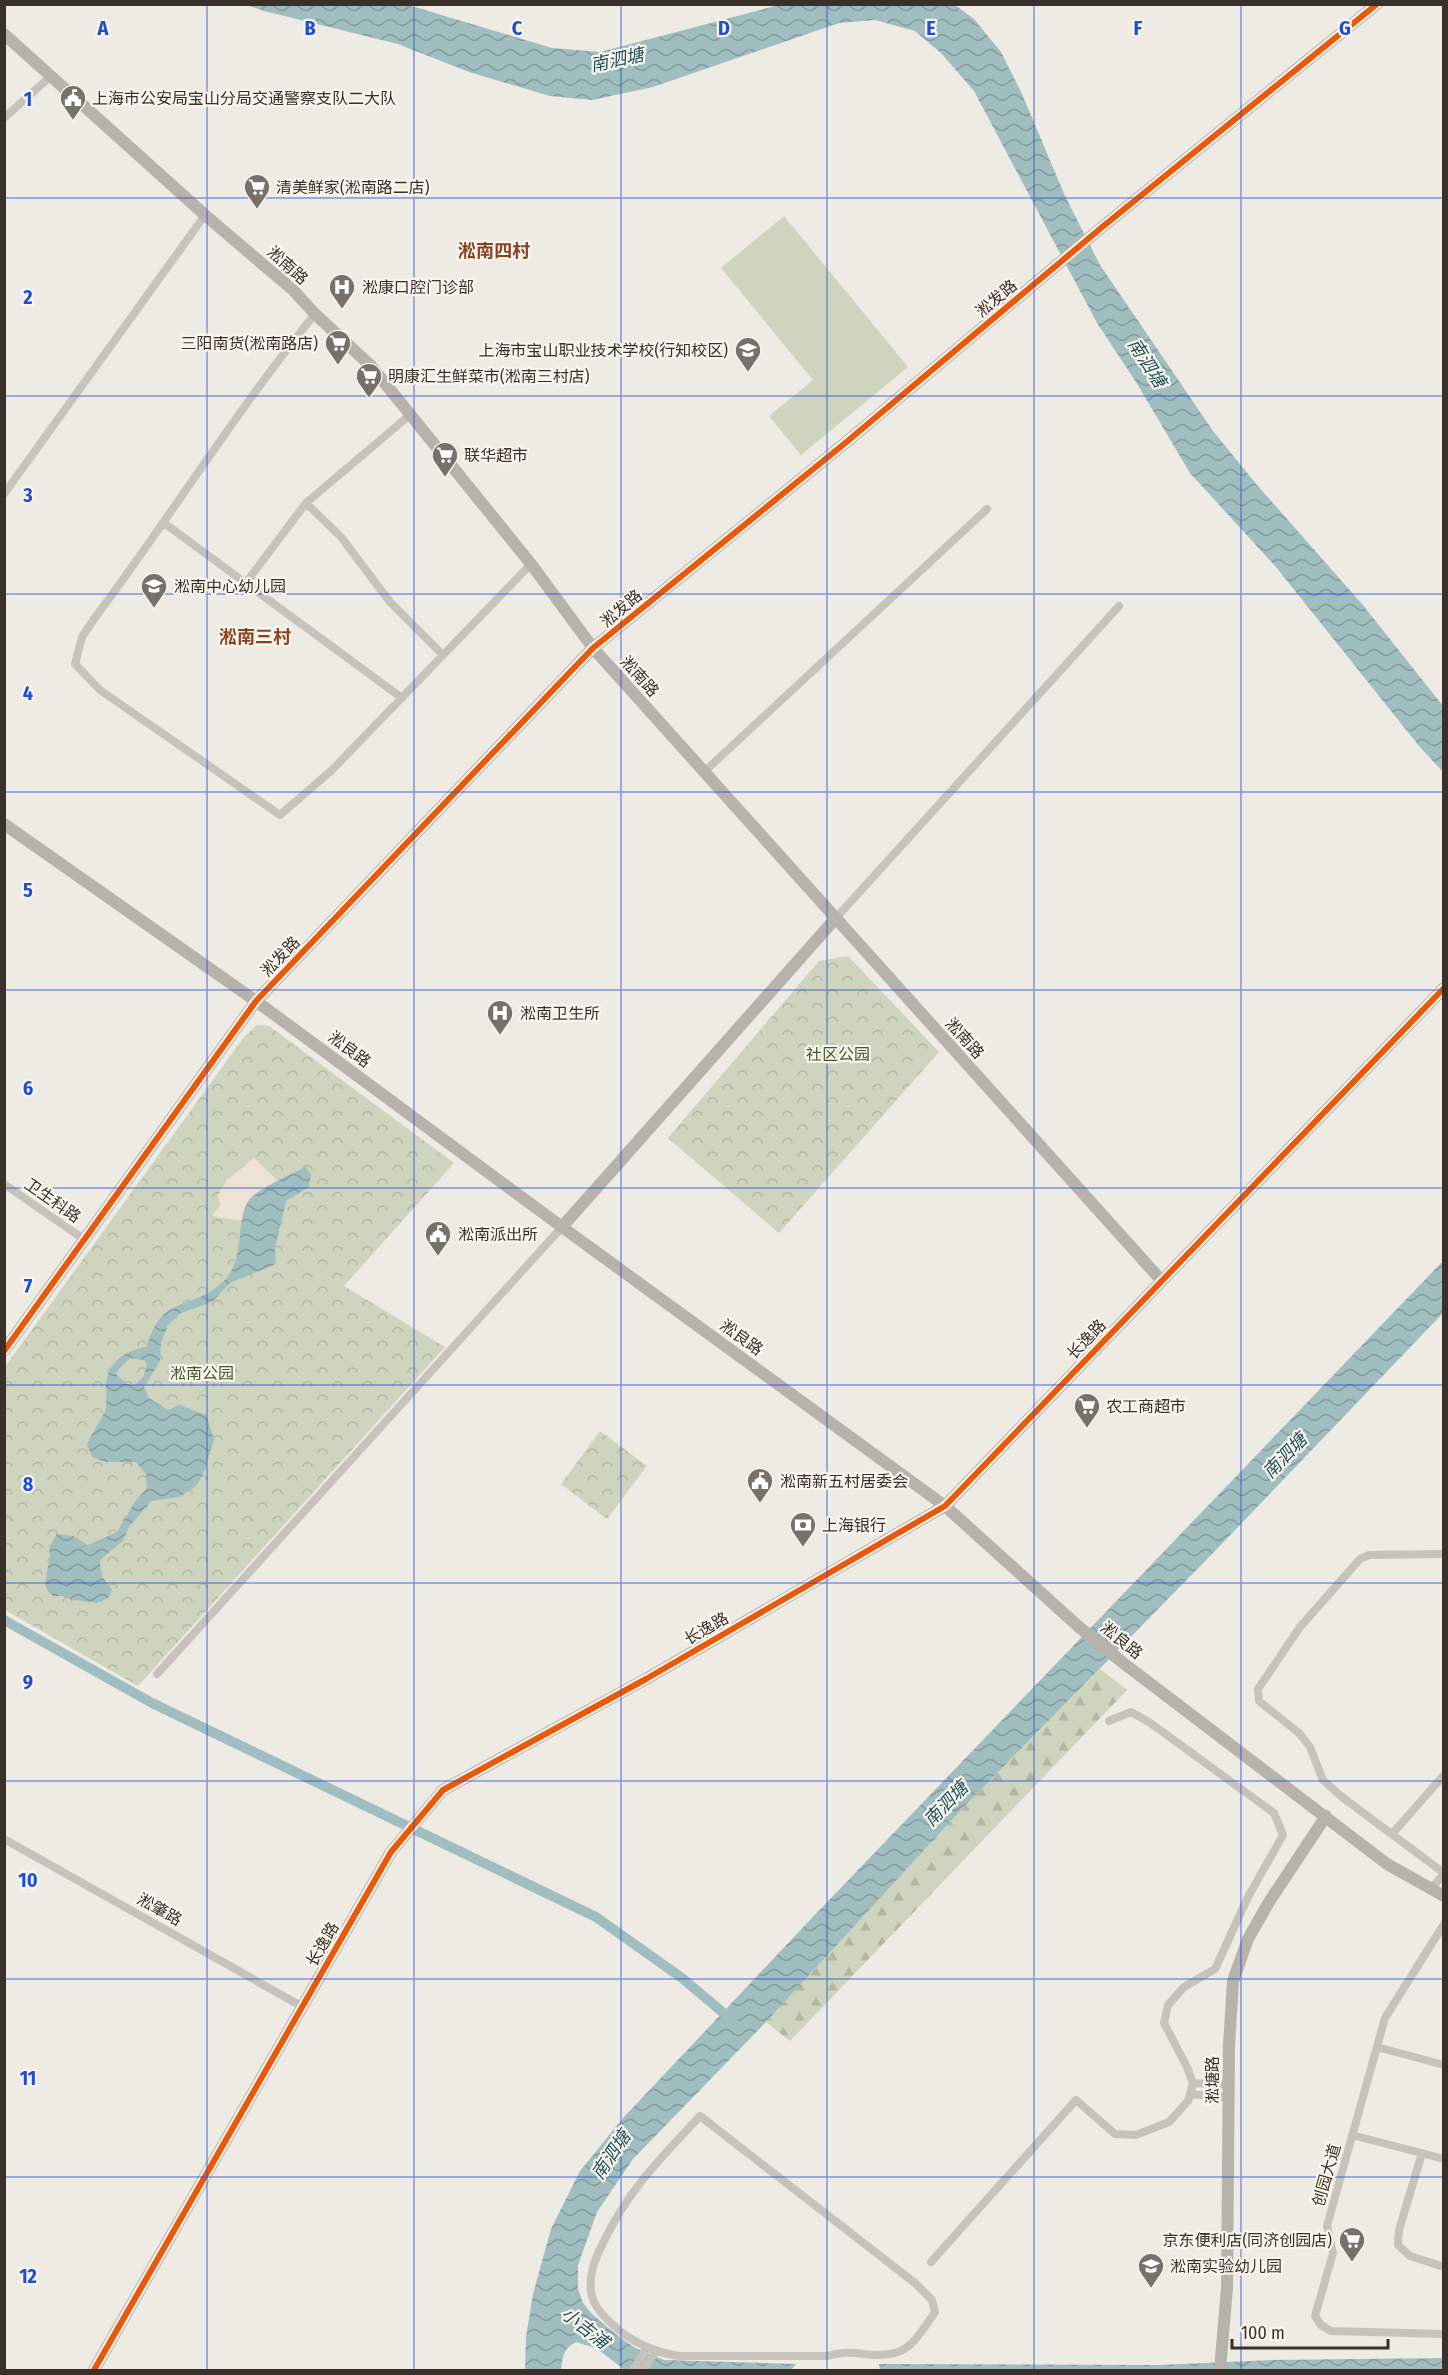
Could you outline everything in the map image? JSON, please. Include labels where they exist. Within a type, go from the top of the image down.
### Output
[{"type":"street","name":"淞发路","points":[[4,1352],[256,1000],[593,648],[844,444],[1053,267],[1377,4]]},
{"type":"street","name":"淞南路","points":[[4,34],[205,215],[293,290],[315,314],[371,366],[531,564],[593,648],[1161,1280]]},
{"type":"street","points":[[4,117],[51,76]]},
{"type":"street","points":[[4,494],[205,215]]},
{"type":"street","points":[[315,314],[284,352],[82,637],[75,664],[100,690],[279,815],[332,770],[531,564]]},
{"type":"street","points":[[245,584],[306,503],[411,414]]},
{"type":"street","points":[[306,503],[341,537],[390,602],[443,655]]},
{"type":"street","points":[[704,772],[987,509]]},
{"type":"street","points":[[164,523],[402,698]]},
{"type":"street","points":[[157,1674],[1119,606]]},
{"type":"street","name":"淞良路","points":[[4,824],[256,1000],[562,1227],[945,1506],[1079,1627],[1122,1662],[1388,1864],[1443,1896]]},
{"type":"street","name":"长逸路","points":[[94,2370],[391,1852],[443,1790],[646,1679],[945,1506],[1443,987]]},
{"type":"street","name":"卫生科路","points":[[4,1184],[85,1240]]},
{"type":"street","points":[[1430,1890],[1443,1873],[1342,1797],[1323,1779],[1310,1747],[1299,1733],[1259,1701],[1258,1689],[1300,1627],[1360,1559],[1369,1555],[1443,1554]]},
{"type":"street","points":[[931,2262],[1076,2100],[1115,2134],[1136,2135],[1169,2122],[1188,2101],[1193,2084],[1187,2067],[1164,2023],[1168,2005],[1184,1987],[1215,1969],[1248,1897],[1283,1835],[1274,1813],[1149,1722],[1131,1712],[1109,1721]]},
{"type":"street","points":[[1392,1834],[1443,1775]]},
{"type":"street","name":"淞塘路","points":[[1220,2370],[1227,2288],[1228,2091],[1233,1981],[1248,1939],[1269,1902],[1326,1816]]},
{"type":"street","name":"淞肇路","points":[[4,1839],[302,2006]]},
{"type":"street","name":"创园大道","points":[[1443,1924],[1385,2018],[1327,2226],[1333,2253],[1315,2316],[1321,2325],[1331,2331],[1443,2334]]},
{"type":"street","points":[[1377,2047],[1443,2065]]},
{"type":"street","points":[[1193,2084],[1228,2091]]},
{"type":"street","points":[[1190,2094],[1228,2091]]},
{"type":"street","points":[[700,2116],[915,2283],[932,2300],[935,2312],[916,2339],[903,2351],[885,2356],[842,2351],[827,2356],[679,2356],[649,2353],[602,2316],[591,2294],[592,2266],[617,2214],[642,2178],[700,2116]]},
{"type":"street","points":[[1352,2135],[1443,2159]]},
{"type":"street","points":[[1422,2153],[1399,2230],[1398,2245],[1410,2256],[1443,2267]]},
{"type":"street","points":[[633,2370],[649,2353]]},
{"type":"street","points":[[643,2370],[649,2353]]},
{"type":"green space","points":[[784,216],[908,367],[801,455],[769,416],[813,380],[721,268]]},
{"type":"green space","name":"社区公园","points":[[848,956],[939,1052],[779,1233],[668,1138],[819,961]]},
{"type":"green space","name":"淞南公园","points":[[257,1025],[269,1026],[454,1163],[344,1286],[445,1347],[138,1686],[5,1610],[5,1367],[244,1037]]},
{"type":"green space","points":[[600,1431],[647,1466],[607,1519],[561,1484]]},
{"type":"green space","points":[[1100,1669],[1127,1690],[790,2041],[766,2022],[961,1810]]},
{"type":"shaded area","points":[[254,1158],[279,1182],[251,1197],[244,1209],[243,1221],[212,1216],[220,1206],[218,1195],[227,1180]]},
{"type":"water","name":"南泗塘","points":[[247,5],[408,5],[552,48],[600,52],[779,5],[955,5],[974,19],[1001,52],[1022,94],[1065,196],[1100,265],[1213,431],[1257,485],[1362,604],[1443,706],[1443,772],[1419,746],[1276,567],[1190,473],[1136,382],[1097,323],[974,91],[941,53],[915,31],[875,20],[839,23],[653,87],[592,100],[550,96],[469,72],[398,44]]},
{"type":"water","points":[[305,1167],[311,1174],[309,1187],[286,1201],[275,1248],[276,1264],[230,1283],[212,1302],[181,1313],[168,1325],[161,1343],[160,1361],[144,1387],[149,1398],[168,1410],[179,1405],[206,1415],[214,1439],[205,1470],[197,1485],[180,1497],[151,1501],[129,1527],[123,1541],[100,1560],[101,1575],[112,1590],[108,1598],[97,1603],[53,1596],[47,1590],[45,1581],[50,1558],[49,1547],[57,1534],[73,1536],[88,1545],[117,1532],[136,1500],[147,1488],[146,1474],[136,1462],[106,1462],[92,1457],[87,1445],[106,1408],[106,1384],[110,1369],[125,1354],[147,1347],[160,1318],[168,1311],[198,1298],[223,1282],[231,1272],[235,1261],[246,1204],[264,1188]],"holes":[[[130,1358],[144,1360],[147,1364],[144,1376],[135,1385],[127,1384],[115,1373]]]},
{"type":"water","points":[[1443,1261],[1443,1313],[1213,1553],[961,1810],[766,2022],[633,2159],[597,2212],[578,2265],[578,2289],[583,2303],[592,2314],[618,2336],[635,2348],[664,2360],[796,2364],[791,2370],[625,2370],[596,2348],[576,2342],[564,2353],[561,2370],[525,2370],[526,2337],[533,2294],[551,2229],[580,2171],[624,2117]]},
{"type":"water","points":[[1443,2358],[1444,2370],[880,2370],[879,2364],[1160,2365],[1273,2360]]},
{"type":"waterway","points":[[4,1620],[152,1703],[596,1917],[682,1978],[733,2021]]},
{"type":"cycle path","points":[[4,1351],[256,1001],[593,648],[844,444],[1101,228],[1377,4]]},
{"type":"cycle path","points":[[94,2370],[391,1852],[443,1790],[646,1679],[945,1506],[1444,988]]},
{"type":"place","name":"上海市公安局宝山分局交通警察支队二大队","points":[[73,121]]},
{"type":"place","name":"清美鲜家(淞南路二店)","points":[[257,210]]},
{"type":"place","name":"淞康口腔门诊部","points":[[342,310]]},
{"type":"place","name":"三阳南货(淞南路店)","points":[[338,366]]},
{"type":"place","name":"上海市宝山职业技术学校(行知校区)","points":[[748,373]]},
{"type":"place","name":"明康汇生鲜菜市(淞南三村店)","points":[[369,399]]},
{"type":"place","name":"联华超市","points":[[445,478]]},
{"type":"place","name":"淞南中心幼儿园","points":[[154,609]]},
{"type":"place","name":"淞南卫生所","points":[[500,1036]]},
{"type":"place","name":"淞南派出所","points":[[438,1257]]},
{"type":"place","name":"农工商超市","points":[[1087,1429]]},
{"type":"place","name":"淞南新五村居委会","points":[[760,1504]]},
{"type":"place","name":"上海银行","points":[[803,1548]]},
{"type":"place","name":"京东便利店(同济创园店)","points":[[1352,2263]]},
{"type":"place","name":"淞南实验幼儿园","points":[[1151,2289]]},
{"type":"district","name":"淞南四村","points":[[494,251]]},
{"type":"district","name":"淞南三村","points":[[255,637]]},
{"type":"water label","name":"小吉浦","points":[[585,2328]]}]
